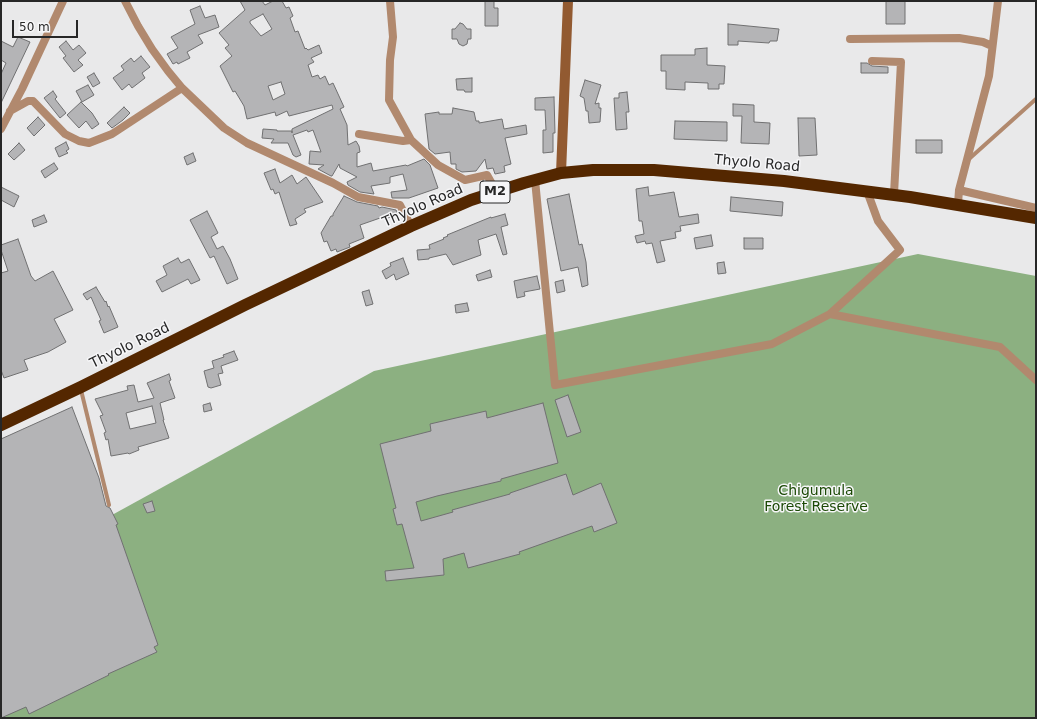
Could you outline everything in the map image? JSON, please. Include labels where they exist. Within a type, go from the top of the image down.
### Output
[{"type":"highway","name":"Thyolo Road","points":[[1,425],[81,387],[245,305],[411,226],[496,191],[561,173],[593,170],[654,170],[784,181],[894,194],[1036,218]]},
{"type":"street","points":[[1,130],[63,1]]},
{"type":"street","points":[[125,1],[152,49],[182,88],[224,128],[238,138],[333,183],[358,197],[400,205],[411,226]]},
{"type":"street","points":[[390,1],[393,37],[390,60],[389,100],[410,140],[438,165],[465,180],[488,175],[496,191]]},
{"type":"street","points":[[561,173],[568,1]]},
{"type":"street","points":[[958,204],[959,190],[989,76],[998,1]]},
{"type":"street","points":[[850,39],[952,37],[970,39],[992,46]]},
{"type":"street","points":[[872,61],[901,62],[894,194]]},
{"type":"street","points":[[10,111],[28,101],[33,100],[65,134],[79,141],[89,143],[96,142],[112,134],[182,88]]},
{"type":"street","points":[[358,134],[390,140],[410,140]]},
{"type":"street","points":[[535,180],[554,385],[772,344],[830,314],[900,250],[878,221],[867,191]]},
{"type":"street","points":[[959,190],[1036,208]]},
{"type":"street","points":[[830,314],[1000,347],[1036,380]]},
{"type":"lane","points":[[967,160],[1036,99]]},
{"type":"lane","points":[[81,387],[109,505]]},
{"type":"green space","name":"Chigumula Forest Reserve","points":[[918,254],[1036,276],[1036,718],[1,718],[1,576],[374,371]]},
{"type":"building","points":[[240,1],[262,1],[265,5],[273,1],[282,1],[286,8],[289,7],[293,16],[290,18],[295,32],[298,31],[305,49],[306,48],[308,50],[319,45],[322,53],[311,58],[314,62],[308,65],[312,77],[318,75],[320,79],[325,76],[329,85],[333,83],[344,107],[340,109],[347,125],[348,145],[356,141],[359,146],[360,152],[357,153],[357,167],[371,163],[373,171],[407,166],[424,159],[430,165],[438,188],[409,198],[392,198],[391,192],[407,190],[403,174],[390,177],[390,183],[371,186],[374,194],[360,192],[348,185],[347,182],[357,177],[340,168],[339,164],[331,176],[318,169],[324,165],[309,164],[310,151],[321,152],[313,130],[308,132],[307,130],[293,135],[301,155],[296,157],[293,155],[288,143],[271,143],[274,139],[262,138],[263,129],[292,131],[292,129],[333,109],[332,105],[289,116],[287,111],[276,116],[275,112],[247,119],[244,106],[235,91],[233,92],[220,66],[232,56],[225,48],[229,45],[219,33],[245,10]],"holes":[[[263,14],[272,29],[261,36],[250,21]],[[281,82],[285,94],[273,100],[268,86]]]},
{"type":"building","points":[[485,1],[494,1],[494,8],[498,8],[498,26],[485,26]]},
{"type":"building","points":[[886,1],[905,1],[905,24],[886,24]]},
{"type":"building","points":[[200,6],[205,18],[215,15],[219,27],[198,35],[203,43],[187,52],[190,58],[178,64],[177,62],[173,64],[167,54],[178,48],[171,37],[195,24],[190,10]]},
{"type":"building","points":[[460,23],[467,29],[471,29],[471,39],[468,39],[467,44],[463,46],[459,44],[457,39],[452,39],[452,29],[455,29]]},
{"type":"building","points":[[728,24],[779,29],[777,41],[770,41],[769,43],[738,41],[738,45],[728,45]]},
{"type":"building","points":[[18,37],[30,42],[1,103],[1,74],[6,63],[1,60],[1,41],[13,47]]},
{"type":"building","points":[[66,41],[73,50],[79,45],[86,53],[78,60],[83,65],[74,72],[63,58],[66,56],[59,47]]},
{"type":"building","points":[[707,48],[707,65],[725,66],[724,84],[719,84],[719,89],[708,89],[708,83],[685,82],[685,90],[666,89],[666,71],[661,71],[661,55],[695,55],[695,49]]},
{"type":"building","points":[[141,56],[150,67],[142,73],[145,78],[132,88],[129,84],[122,90],[113,78],[124,70],[121,66],[131,58],[134,62]]},
{"type":"building","points":[[861,63],[867,63],[872,66],[888,67],[888,73],[861,73]]},
{"type":"building","points":[[94,73],[100,83],[93,87],[87,77]]},
{"type":"building","points":[[472,78],[472,92],[457,90],[456,79]]},
{"type":"building","points":[[585,80],[601,85],[595,104],[599,103],[599,108],[601,108],[600,122],[589,123],[588,111],[586,111],[584,98],[580,96]]},
{"type":"building","points":[[88,85],[94,95],[82,102],[76,91]]},
{"type":"building","points":[[53,91],[57,97],[55,99],[66,113],[60,118],[44,98]]},
{"type":"building","points":[[627,92],[629,112],[626,112],[627,129],[616,130],[614,98],[619,98],[619,93]]},
{"type":"building","points":[[554,97],[555,133],[553,133],[553,152],[543,153],[543,130],[546,130],[545,110],[535,110],[535,98]]},
{"type":"building","points":[[81,102],[92,113],[99,124],[92,129],[86,121],[79,128],[67,115]]},
{"type":"building","points":[[733,104],[754,105],[754,122],[770,123],[769,144],[741,143],[742,116],[733,116]]},
{"type":"building","points":[[124,107],[130,113],[112,128],[107,123]]},
{"type":"building","points":[[453,108],[474,112],[476,121],[479,121],[479,123],[502,119],[504,129],[526,125],[527,134],[505,138],[511,164],[504,166],[505,172],[495,174],[493,168],[487,169],[485,159],[476,171],[462,172],[456,169],[456,164],[451,164],[450,152],[435,154],[429,149],[425,114],[439,112],[439,114],[452,114]]},
{"type":"building","points":[[38,117],[45,125],[34,136],[27,128]]},
{"type":"building","points":[[798,118],[815,118],[817,155],[799,156]]},
{"type":"building","points":[[675,121],[727,122],[727,141],[674,139]]},
{"type":"building","points":[[916,140],[942,140],[942,153],[916,153]]},
{"type":"building","points":[[66,142],[69,149],[66,151],[68,153],[59,157],[55,148]]},
{"type":"building","points":[[19,143],[25,150],[14,160],[8,154]]},
{"type":"building","points":[[193,153],[196,161],[187,165],[184,157]]},
{"type":"building","points":[[54,163],[58,169],[45,178],[41,171]]},
{"type":"building","points":[[275,169],[280,183],[292,175],[297,184],[306,177],[323,202],[304,209],[306,212],[295,219],[297,224],[290,226],[279,192],[275,194],[273,189],[271,190],[264,173]]},
{"type":"building","points":[[1,187],[19,196],[14,207],[1,200]]},
{"type":"building","points":[[648,187],[649,196],[674,192],[679,217],[698,214],[699,223],[680,226],[681,231],[675,232],[676,238],[660,241],[665,261],[657,263],[652,243],[646,244],[645,241],[637,243],[635,236],[644,234],[642,221],[639,221],[636,189]]},
{"type":"building","points":[[569,194],[579,245],[582,244],[586,262],[588,285],[582,287],[578,267],[561,271],[547,199]]},
{"type":"building","points":[[344,196],[357,202],[378,206],[379,208],[382,207],[396,210],[398,214],[388,218],[383,217],[360,225],[364,238],[349,244],[350,247],[337,252],[336,249],[331,251],[327,241],[324,242],[321,233],[331,216],[333,216]]},
{"type":"building","points":[[731,197],[783,202],[782,216],[730,211]]},
{"type":"building","points":[[207,211],[218,233],[211,237],[217,249],[223,246],[238,279],[227,284],[214,256],[210,258],[190,220]]},
{"type":"building","points":[[505,214],[508,225],[501,227],[507,254],[503,255],[496,234],[478,240],[481,255],[453,265],[446,254],[429,259],[418,260],[417,250],[430,249],[429,245],[444,239],[443,238],[448,236],[447,235],[491,217]]},
{"type":"building","points":[[44,215],[47,222],[34,227],[32,220]]},
{"type":"building","points":[[711,235],[713,246],[696,249],[694,238]]},
{"type":"building","points":[[744,238],[763,238],[763,249],[744,249]]},
{"type":"building","points":[[18,239],[31,276],[35,281],[53,271],[73,310],[54,319],[66,342],[48,352],[24,360],[28,370],[4,378],[1,370],[1,273],[8,271],[1,250],[1,245]]},
{"type":"building","points":[[178,258],[181,263],[189,259],[200,280],[191,284],[188,279],[162,292],[156,281],[167,275],[163,266]]},
{"type":"building","points":[[403,258],[409,274],[396,280],[394,274],[386,279],[382,271],[391,266],[390,263]]},
{"type":"building","points":[[724,262],[726,273],[718,274],[717,263]]},
{"type":"building","points":[[490,270],[492,277],[478,281],[476,275]]},
{"type":"building","points":[[537,276],[540,289],[524,292],[525,296],[517,298],[514,281]]},
{"type":"building","points":[[563,280],[565,291],[557,293],[555,282]]},
{"type":"building","points":[[96,287],[105,302],[106,301],[108,307],[109,306],[118,327],[104,333],[99,321],[101,320],[91,297],[87,300],[83,294]]},
{"type":"building","points":[[369,290],[373,304],[366,306],[362,292]]},
{"type":"building","points":[[467,303],[469,311],[456,313],[455,305]]},
{"type":"building","points":[[234,351],[238,360],[221,366],[223,373],[218,374],[221,385],[211,388],[208,387],[204,371],[214,368],[212,361],[224,357],[223,355]]},
{"type":"building","points":[[169,374],[171,380],[169,381],[175,398],[160,403],[163,420],[169,438],[138,447],[139,450],[129,454],[111,456],[108,439],[106,440],[104,433],[106,432],[100,416],[103,415],[95,399],[128,390],[127,386],[134,385],[138,402],[154,398],[147,383]],"holes":[[[152,406],[156,423],[130,429],[126,413]]]},
{"type":"building","points":[[568,395],[581,432],[567,437],[555,400]]},
{"type":"building","points":[[210,403],[212,410],[204,412],[203,405]]},
{"type":"building","points":[[543,403],[558,463],[501,479],[501,481],[416,502],[421,521],[453,512],[452,510],[510,494],[566,474],[573,495],[601,483],[617,523],[594,532],[592,526],[519,552],[520,554],[468,568],[464,553],[443,559],[444,575],[386,581],[385,571],[414,568],[402,524],[397,525],[393,509],[396,508],[380,444],[431,431],[430,424],[486,411],[487,418]]},
{"type":"building","points":[[72,407],[99,478],[106,506],[110,508],[118,524],[116,525],[158,645],[154,647],[157,652],[108,674],[109,675],[29,714],[26,707],[1,718],[1,439]]},
{"type":"building","points":[[152,501],[155,511],[147,513],[143,504]]}]
